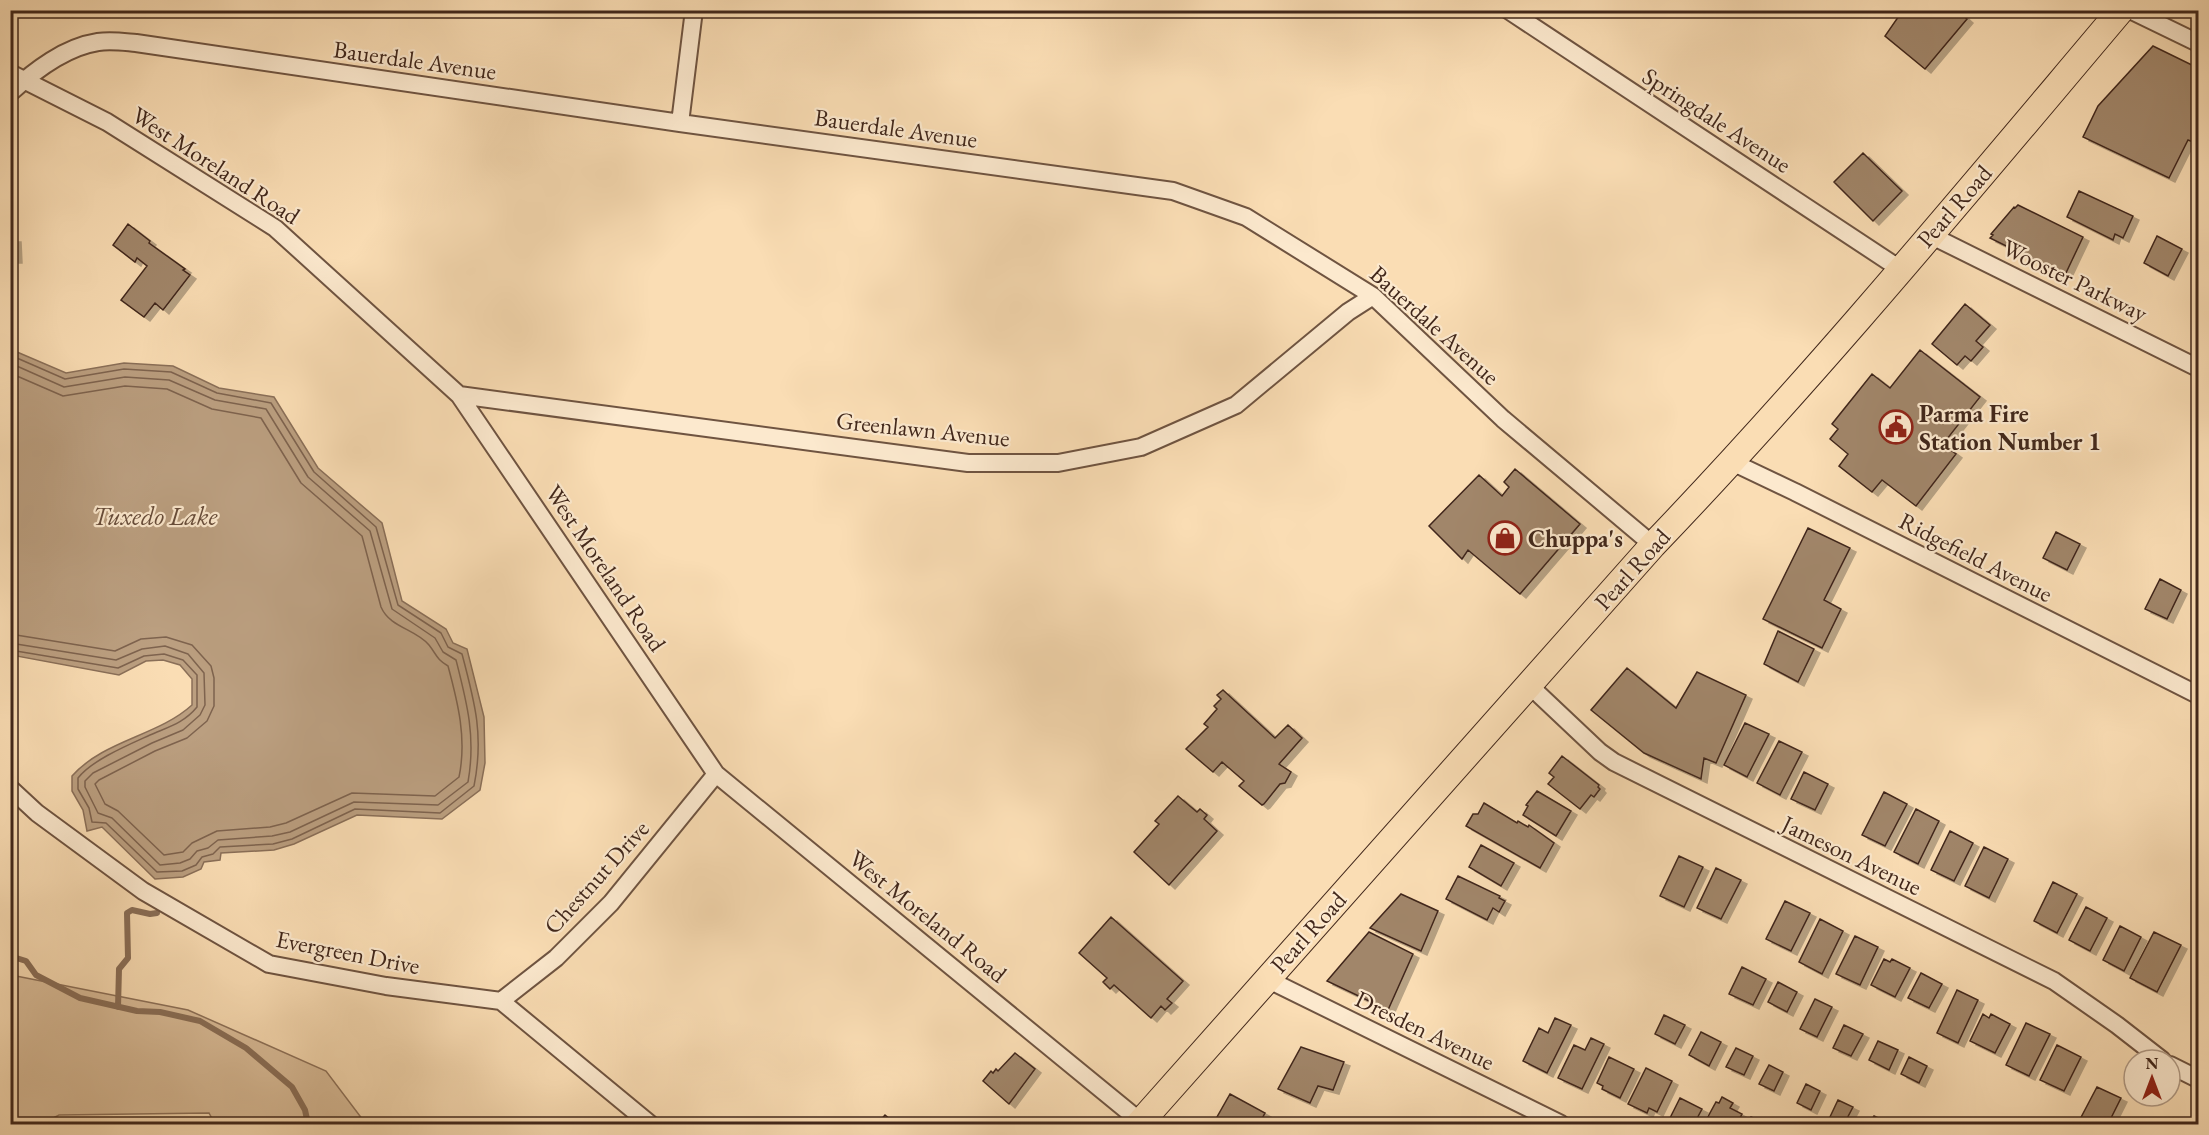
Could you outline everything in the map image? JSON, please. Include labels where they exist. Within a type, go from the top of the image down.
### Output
[{"type":"main road","name":"Pearl Road","points":[[1140,1123],[1653,545],[1732,462],[1930,235],[2121,10]]},
{"type":"street","points":[[680,123],[694,10]]},
{"type":"street","name":"Springdale Avenue","points":[[1508,10],[1900,269]]},
{"type":"street","points":[[2130,10],[2199,44]]},
{"type":"street","name":"Bauerdale Avenue","points":[[10,93],[18,76],[76,47],[98,42],[136,43],[680,123],[1173,191],[1246,217],[1373,296],[1503,419],[1653,545]]},
{"type":"street","name":"West Moreland Road","points":[[18,76],[107,122],[275,228],[459,395],[716,774],[1140,1123]]},
{"type":"street","name":"Wooster Parkway","points":[[1930,235],[2199,368]]},
{"type":"street","name":"Greenlawn Avenue","points":[[459,395],[968,463],[1058,463],[1142,447],[1236,405],[1348,312],[1373,296]]},
{"type":"street","name":"Ridgefield Avenue","points":[[1732,462],[2199,695]]},
{"type":"street","name":"Jameson Avenue","points":[[1529,685],[1600,752],[1614,762],[2054,981],[2147,1048]]},
{"type":"street","name":"Chestnut Drive","points":[[501,1001],[556,958],[611,903],[716,774]]},
{"type":"street","name":"Evergreen Drive","points":[[10,788],[37,813],[143,891],[269,964],[386,986],[501,1001]]},
{"type":"street","name":"Dresden Avenue","points":[[1267,979],[1561,1125]]},
{"type":"street","points":[[501,1001],[650,1125]]},
{"type":"street","points":[[2182,1071],[2199,1079]]},
{"type":"shaded area","points":[[11,975],[188,1010],[326,1071],[366,1124],[215,1124],[209,1113],[59,1115],[42,1124],[11,1124]]},
{"type":"water","name":"Tuxedo Lake","points":[[10,349],[66,373],[124,363],[173,366],[219,388],[274,397],[318,468],[382,523],[402,601],[446,629],[453,643],[467,649],[484,717],[485,763],[480,790],[442,819],[357,815],[294,844],[274,850],[221,853],[220,860],[204,862],[201,869],[183,877],[155,879],[102,827],[87,831],[83,810],[72,791],[72,776],[99,754],[163,724],[192,705],[192,679],[180,665],[163,660],[146,661],[119,675],[11,655]]},
{"type":"building","points":[[1903,10],[1957,10],[1967,19],[1925,69],[1885,36]]},
{"type":"building","points":[[2153,46],[2198,68],[2198,144],[2188,140],[2169,178],[2083,137],[2098,106]]},
{"type":"building","points":[[1863,153],[1902,191],[1873,221],[1834,182]]},
{"type":"building","points":[[2079,191],[2133,216],[2123,238],[2115,234],[2113,240],[2067,217]]},
{"type":"building","points":[[2018,205],[2083,237],[2065,275],[1990,238],[1993,235],[1991,234]]},
{"type":"building","points":[[128,224],[190,275],[163,310],[155,303],[144,317],[121,300],[147,266],[137,258],[135,262],[113,245]]},
{"type":"building","points":[[2157,236],[2182,249],[2168,276],[2144,263]]},
{"type":"building","points":[[10,238],[15,238],[16,259],[10,259]]},
{"type":"building","points":[[1965,304],[1990,325],[1976,341],[1983,347],[1971,361],[1965,356],[1957,365],[1932,344]]},
{"type":"building","name":"Parma Fire Station Number 1","points":[[1920,350],[1980,397],[1943,444],[1956,454],[1916,506],[1882,480],[1872,492],[1839,466],[1848,454],[1830,439],[1838,429],[1832,424],[1872,374],[1890,388]]},
{"type":"building","name":"Chuppa's","points":[[1515,469],[1580,524],[1520,594],[1468,550],[1462,559],[1429,526],[1479,475],[1502,496],[1509,487],[1504,482]]},
{"type":"building","points":[[1808,528],[1850,548],[1824,600],[1841,609],[1822,648],[1763,619]]},
{"type":"building","points":[[2056,532],[2080,544],[2067,570],[2043,558]]},
{"type":"building","points":[[2160,579],[2181,590],[2167,619],[2145,609]]},
{"type":"building","points":[[1778,631],[1814,649],[1798,682],[1764,664]]},
{"type":"building","points":[[1627,668],[1676,708],[1697,672],[1746,695],[1716,763],[1704,758],[1701,779],[1644,753],[1591,710]]},
{"type":"building","points":[[1223,690],[1275,738],[1288,725],[1302,738],[1279,764],[1291,772],[1285,783],[1280,784],[1262,805],[1239,786],[1244,781],[1222,762],[1213,772],[1186,749],[1208,727],[1204,724],[1217,709],[1214,706],[1221,699],[1217,695]]},
{"type":"building","points":[[1745,723],[1769,734],[1747,777],[1724,765]]},
{"type":"building","points":[[1779,741],[1802,752],[1780,795],[1757,783]]},
{"type":"building","points":[[1562,756],[1599,785],[1600,789],[1594,797],[1591,795],[1580,809],[1548,784],[1554,777],[1549,773]]},
{"type":"building","points":[[1804,772],[1828,784],[1815,810],[1791,799]]},
{"type":"building","points":[[1537,791],[1571,811],[1556,836],[1523,815],[1528,806],[1526,805]]},
{"type":"building","points":[[1884,792],[1907,804],[1885,846],[1862,835]]},
{"type":"building","points":[[1178,796],[1197,812],[1200,809],[1207,815],[1204,819],[1217,831],[1169,885],[1134,852],[1159,824],[1155,821]]},
{"type":"building","points":[[1484,803],[1517,823],[1518,821],[1528,827],[1529,825],[1554,843],[1540,868],[1466,826],[1473,814],[1478,814]]},
{"type":"building","points":[[1916,809],[1939,821],[1918,864],[1894,852]]},
{"type":"building","points":[[1950,831],[1973,843],[1954,881],[1931,870]]},
{"type":"building","points":[[1481,845],[1514,863],[1501,886],[1469,867]]},
{"type":"building","points":[[1984,847],[2008,859],[1989,898],[1965,886]]},
{"type":"building","points":[[1679,856],[1703,867],[1684,907],[1660,896]]},
{"type":"building","points":[[1716,868],[1741,880],[1721,919],[1697,908]]},
{"type":"building","points":[[1458,876],[1500,896],[1499,898],[1505,901],[1499,912],[1493,908],[1487,920],[1446,899]]},
{"type":"building","points":[[2053,882],[2077,894],[2057,933],[2034,921]]},
{"type":"building","points":[[1401,894],[1438,911],[1421,951],[1370,928]]},
{"type":"building","points":[[1785,901],[1810,913],[1791,951],[1766,939]]},
{"type":"building","points":[[2086,907],[2107,918],[2090,951],[2069,940]]},
{"type":"building","points":[[1111,917],[1183,981],[1167,999],[1172,1003],[1165,1010],[1161,1006],[1151,1018],[1114,985],[1110,989],[1103,982],[1107,978],[1079,953]]},
{"type":"building","points":[[1820,919],[1843,931],[1822,974],[1799,962]]},
{"type":"building","points":[[2120,926],[2141,937],[2124,971],[2103,960]]},
{"type":"building","points":[[1369,932],[1413,954],[1388,1010],[1327,981]]},
{"type":"building","points":[[2154,932],[2181,945],[2157,992],[2130,978]]},
{"type":"building","points":[[1855,936],[1878,947],[1860,985],[1836,974]]},
{"type":"building","points":[[1884,959],[1890,962],[1892,959],[1910,968],[1895,997],[1871,985]]},
{"type":"building","points":[[1742,967],[1766,979],[1753,1005],[1729,994]]},
{"type":"building","points":[[1921,973],[1942,984],[1929,1008],[1908,998]]},
{"type":"building","points":[[1778,982],[1797,992],[1787,1012],[1768,1002]]},
{"type":"building","points":[[1957,990],[1978,1000],[1958,1043],[1937,1033]]},
{"type":"building","points":[[1815,999],[1832,1007],[1817,1037],[1800,1029]]},
{"type":"building","points":[[1983,1014],[1989,1018],[1991,1014],[2010,1024],[1995,1053],[1970,1041]]},
{"type":"building","points":[[1664,1015],[1685,1025],[1675,1044],[1655,1034]]},
{"type":"building","points":[[1555,1018],[1571,1025],[1547,1073],[1523,1061],[1539,1028],[1548,1033]]},
{"type":"building","points":[[2026,1023],[2050,1034],[2029,1076],[2006,1065]]},
{"type":"building","points":[[1844,1025],[1863,1034],[1851,1056],[1833,1048]]},
{"type":"building","points":[[1701,1032],[1721,1042],[1709,1066],[1689,1055]]},
{"type":"building","points":[[1591,1038],[1604,1044],[1582,1089],[1558,1078],[1574,1045],[1585,1050]]},
{"type":"building","points":[[1878,1041],[1898,1050],[1889,1070],[1869,1060]]},
{"type":"building","points":[[2057,1045],[2081,1057],[2064,1091],[2040,1080]]},
{"type":"building","points":[[1301,1047],[1344,1062],[1333,1090],[1318,1086],[1310,1103],[1278,1089]]},
{"type":"building","points":[[1736,1048],[1753,1056],[1744,1075],[1726,1067]]},
{"type":"building","points":[[1015,1053],[1035,1069],[1009,1104],[983,1081],[991,1071],[993,1073],[996,1069],[998,1071]]},
{"type":"building","points":[[1609,1057],[1634,1069],[1620,1098],[1602,1089],[1603,1086],[1597,1083]]},
{"type":"building","points":[[1909,1057],[1927,1066],[1919,1083],[1901,1074]]},
{"type":"building","points":[[1769,1065],[1783,1072],[1774,1091],[1759,1084]]},
{"type":"building","points":[[1646,1068],[1672,1081],[1657,1112],[1649,1108],[1647,1113],[1628,1104]]},
{"type":"building","points":[[1806,1084],[1820,1091],[1811,1110],[1797,1103]]},
{"type":"building","points":[[2097,1087],[2121,1098],[2108,1124],[2078,1123]]},
{"type":"building","points":[[1230,1094],[1265,1113],[1259,1124],[1231,1124],[1217,1117]]},
{"type":"building","points":[[1722,1097],[1733,1103],[1730,1108],[1742,1114],[1737,1124],[1704,1124],[1716,1102],[1719,1103]]},
{"type":"building","points":[[1680,1098],[1702,1109],[1694,1124],[1667,1124]]},
{"type":"building","points":[[1838,1100],[1853,1107],[1844,1124],[1829,1119]]},
{"type":"building","points":[[885,1115],[896,1124],[877,1124]]},
{"type":"building","points":[[1874,1116],[1891,1124],[1869,1124]]},
{"type":"building","points":[[1751,1117],[1767,1124],[1747,1124]]},
{"type":"waterway","points":[[118,1007],[119,969],[128,958],[127,913],[132,910],[150,914],[157,913]]},
{"type":"waterway","points":[[10,956],[26,961],[36,975],[80,998],[137,1011],[160,1012],[200,1021],[246,1048],[292,1087],[305,1110],[308,1124]]},
{"type":"place","name":"Parma Fire Station Number 1","points":[[1896,427]]},
{"type":"place","name":"Chuppa's","points":[[1505,538]]}]
